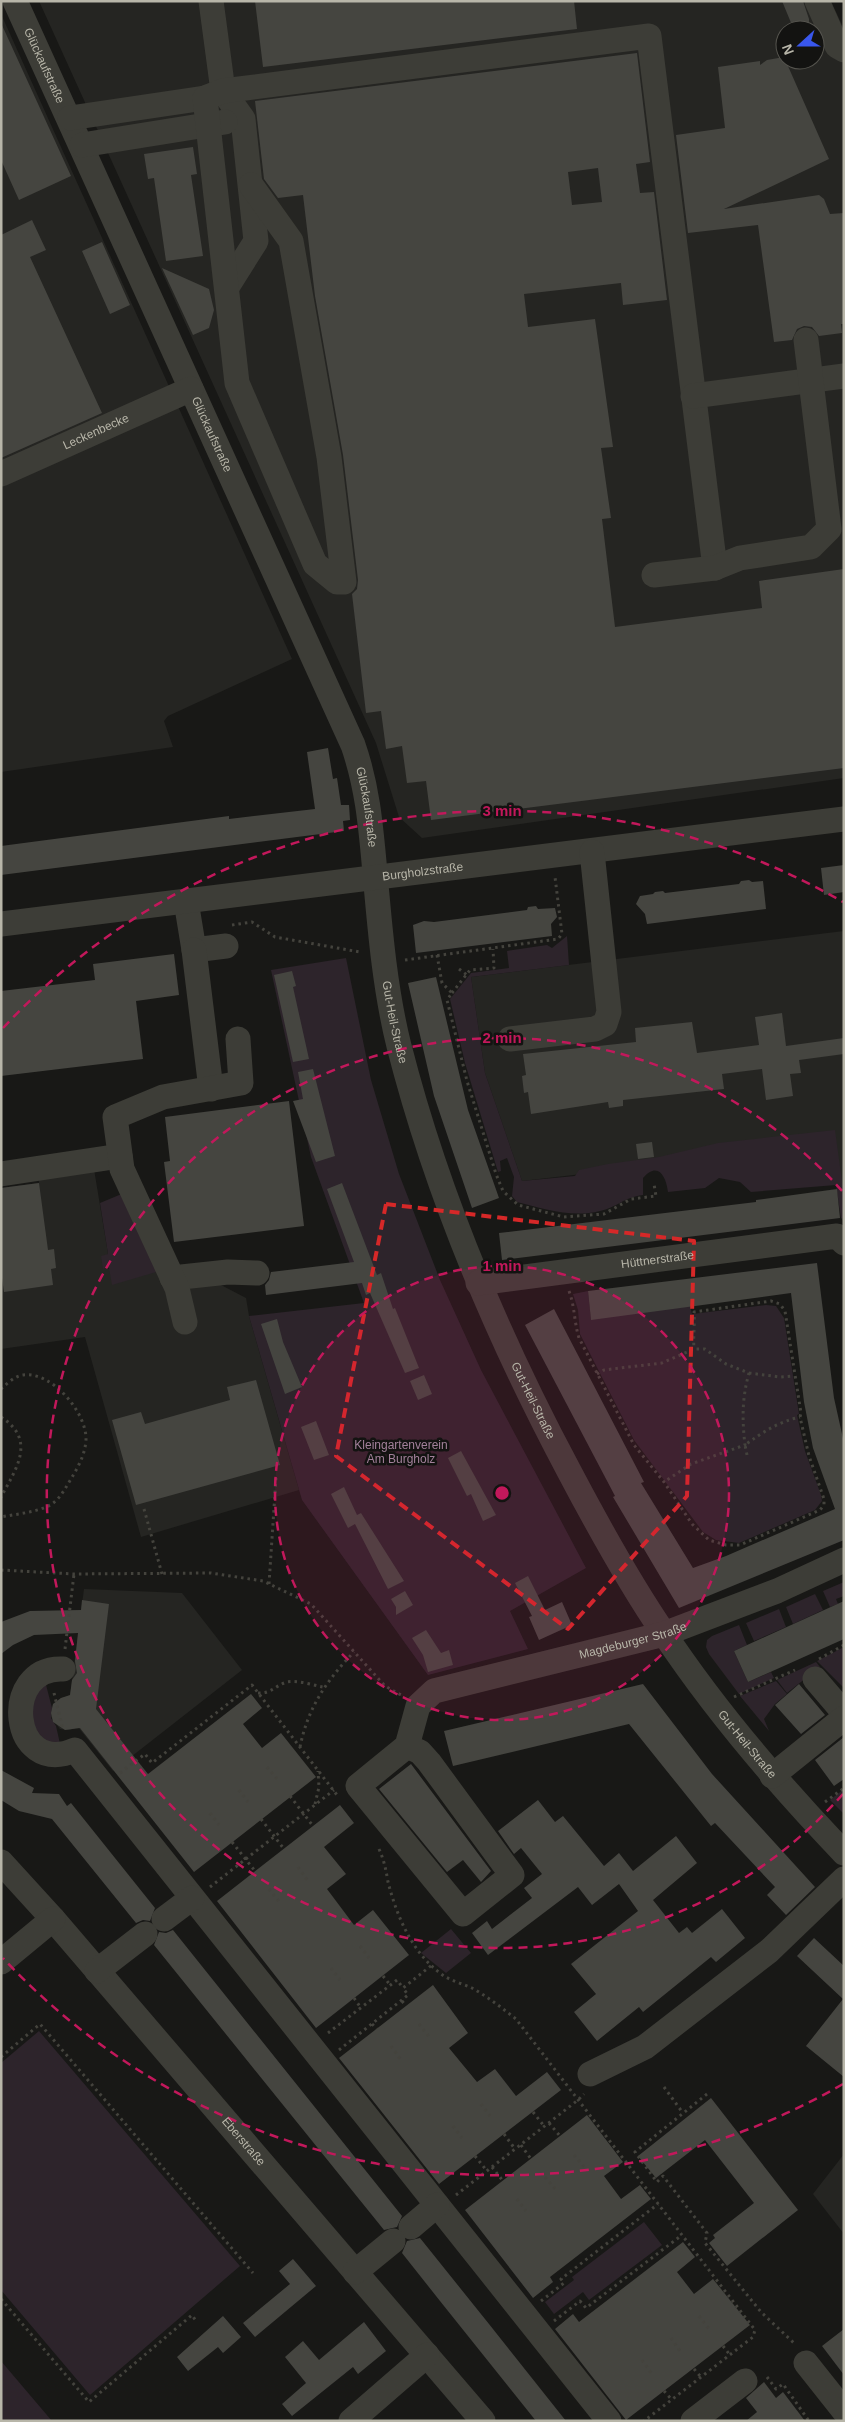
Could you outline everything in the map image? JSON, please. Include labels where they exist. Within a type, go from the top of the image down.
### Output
[{"type":"street","name":"Glückaufstraße","points":[[15,1],[70,118],[353,745],[363,774],[369,808],[375,878]]},
{"type":"street","points":[[211,1],[214,94],[209,124],[237,383],[315,564],[337,582],[344,582],[329,457],[292,241],[250,185]]},
{"type":"street","points":[[817,1],[837,46],[844,50]]},
{"type":"street","points":[[70,118],[214,94],[649,36],[715,568]]},
{"type":"street","points":[[214,94],[242,119],[256,241],[227,287]]},
{"type":"street","points":[[82,145],[242,119]]},
{"type":"street","points":[[654,575],[715,568],[740,558],[812,546],[829,529],[833,466],[812,380],[806,340]]},
{"type":"street","points":[[693,396],[844,376]]},
{"type":"street","name":"Leckenbecke","points":[[1,474],[191,389]]},
{"type":"street","name":"Burgholzstraße","points":[[1,924],[552,857],[844,819]]},
{"type":"street","points":[[510,1039],[595,1029],[606,1024],[610,1012],[592,852]]},
{"type":"street","name":"Gut-Heil-Straße","points":[[375,878],[389,994],[398,1043],[424,1135],[478,1283],[521,1379],[605,1539],[664,1634],[772,1776],[844,1853]]},
{"type":"street","points":[[186,901],[211,1089]]},
{"type":"street","points":[[194,950],[226,946]]},
{"type":"street","points":[[185,1322],[172,1278],[122,1169],[115,1117],[162,1097],[241,1083],[238,1039]]},
{"type":"street","points":[[1,1174],[120,1156]]},
{"type":"street","name":"Hüttnerstraße","points":[[478,1283],[840,1239]]},
{"type":"street","points":[[172,1278],[228,1272],[257,1274]]},
{"type":"street","name":"Magdeburger Straße","points":[[418,1706],[434,1692],[664,1634],[777,1590],[844,1560]]},
{"type":"street","points":[[63,1669],[45,1670],[27,1680],[16,1694],[13,1707],[16,1727],[22,1738],[38,1751],[59,1754],[74,1750],[609,2421]]},
{"type":"street","points":[[809,1669],[844,1713]]},
{"type":"street","points":[[407,1746],[420,1752],[512,1875],[464,1914],[358,1786],[407,1746],[418,1706]]},
{"type":"street","points":[[772,1776],[844,1718]]},
{"type":"street","name":"Eberstraße","points":[[1,1862],[53,1919],[484,2421]]},
{"type":"street","points":[[590,2074],[645,2047],[770,1951],[844,1879]]},
{"type":"street","points":[[97,1971],[193,1899]]},
{"type":"street","points":[[1,1962],[53,1919]]},
{"type":"street","points":[[355,2272],[438,2207]]},
{"type":"street","points":[[351,2421],[427,2355]]},
{"type":"street","points":[[804,2357],[844,2411]]},
{"type":"street","points":[[693,2421],[745,2381]]},
{"type":"path","points":[[406,960],[552,942],[562,934],[552,857]]},
{"type":"path","points":[[252,922],[275,937],[360,952]]},
{"type":"path","points":[[493,948],[494,968],[470,970],[447,1000],[467,1081],[503,1191],[518,1205],[564,1217],[604,1214],[631,1199],[656,1196],[654,1184]]},
{"type":"path","points":[[437,955],[442,983],[452,993]]},
{"type":"path","points":[[459,969],[466,975]]},
{"type":"path","points":[[562,1272],[576,1310],[575,1326],[578,1338],[634,1445],[664,1482],[692,1524],[709,1540],[726,1545],[740,1545],[820,1510],[824,1505],[824,1498],[809,1456],[800,1417],[802,1413],[797,1381],[794,1376],[785,1311],[780,1304],[771,1302],[694,1312],[696,1329],[693,1334],[694,1349]]},
{"type":"path","points":[[597,1374],[604,1370],[662,1364],[694,1349],[704,1349],[726,1364],[749,1373],[780,1378],[794,1376]]},
{"type":"path","points":[[747,1455],[742,1420],[743,1394],[749,1373]]},
{"type":"path","points":[[1,1390],[14,1378],[23,1375],[50,1383],[72,1402],[84,1421],[86,1440],[82,1461],[60,1498],[47,1507],[1,1517]]},
{"type":"path","points":[[1,1417],[9,1422],[17,1433],[22,1447],[20,1462],[1,1497]]},
{"type":"path","points":[[664,1482],[690,1463],[745,1445],[780,1422],[800,1417]]},
{"type":"path","points":[[269,1584],[276,1478]]},
{"type":"path","points":[[144,1509],[162,1574]]},
{"type":"path","points":[[1,1570],[74,1574],[211,1574],[263,1581],[311,1604],[385,1686],[418,1706]]},
{"type":"path","points":[[63,1669],[74,1574]]},
{"type":"path","points":[[734,1697],[809,1669],[844,1645]]},
{"type":"path","points":[[300,1747],[309,1716],[323,1688],[354,1652]]},
{"type":"path","points":[[258,1693],[271,1692],[289,1682],[301,1682],[323,1688]]},
{"type":"path","points":[[103,1786],[145,1754],[152,1763],[252,1685],[339,1797]]},
{"type":"path","points":[[55,1699],[63,1732]]},
{"type":"path","points":[[267,1768],[276,1779]]},
{"type":"path","points":[[314,1805],[319,1787],[318,1770]]},
{"type":"path","points":[[824,1802],[844,1788]]},
{"type":"path","points":[[239,1790],[248,1802]]},
{"type":"path","points":[[193,1899],[334,1790]]},
{"type":"path","points":[[290,1796],[313,1826]]},
{"type":"path","points":[[210,1813],[219,1825]]},
{"type":"path","points":[[261,1819],[284,1849]]},
{"type":"path","points":[[374,1841],[385,1862],[393,1897],[406,1932],[415,1948],[445,1976],[472,1988],[496,2003],[516,2019],[756,2330],[754,2336],[644,2421]]},
{"type":"path","points":[[232,1842],[255,1871]]},
{"type":"path","points":[[298,1867],[308,1881]]},
{"type":"path","points":[[269,1889],[280,1902]]},
{"type":"path","points":[[360,1946],[369,1958]]},
{"type":"path","points":[[403,1988],[432,1965]]},
{"type":"path","points":[[331,1968],[340,1980]]},
{"type":"path","points":[[383,1976],[391,1986]]},
{"type":"path","points":[[326,2035],[397,1980],[403,1988],[408,1995],[402,2001],[338,2051],[334,2046]]},
{"type":"path","points":[[354,1998],[362,2008]]},
{"type":"path","points":[[402,2001],[406,2006]]},
{"type":"path","points":[[1,2057],[40,2024],[253,2273]]},
{"type":"path","points":[[372,2024],[377,2029]]},
{"type":"path","points":[[419,2024],[430,2038]]},
{"type":"path","points":[[391,2046],[401,2060]]},
{"type":"path","points":[[664,2087],[683,2113]]},
{"type":"path","points":[[708,2094],[634,2152],[657,2182],[663,2176],[707,2232],[705,2243],[761,2312],[804,2357]]},
{"type":"path","points":[[438,2207],[578,2100]]},
{"type":"path","points":[[481,2104],[490,2116]]},
{"type":"path","points":[[533,2112],[544,2126]]},
{"type":"path","points":[[549,2123],[560,2136]]},
{"type":"path","points":[[452,2126],[462,2138]]},
{"type":"path","points":[[504,2134],[515,2149]]},
{"type":"path","points":[[520,2145],[531,2159]]},
{"type":"path","points":[[574,2155],[584,2167]]},
{"type":"path","points":[[475,2156],[487,2171]]},
{"type":"path","points":[[492,2167],[502,2181]]},
{"type":"path","points":[[545,2177],[555,2189]]},
{"type":"path","points":[[517,2199],[526,2212]]},
{"type":"path","points":[[544,2309],[539,2303],[564,2283],[561,2279],[658,2204]]},
{"type":"path","points":[[547,2326],[580,2301],[586,2308],[682,2235]]},
{"type":"path","points":[[1,2299],[89,2402],[192,2315],[196,2321]]},
{"type":"path","points":[[549,2315],[554,2321]]},
{"type":"path","points":[[699,2316],[709,2329]]},
{"type":"path","points":[[670,2338],[680,2351]]},
{"type":"path","points":[[722,2346],[730,2355]]},
{"type":"path","points":[[642,2360],[652,2374]]},
{"type":"path","points":[[694,2369],[701,2377]]},
{"type":"path","points":[[783,2384],[810,2421]]},
{"type":"path","points":[[664,2390],[672,2400]]},
{"type":"highlighted area","points":[[386,1204],[694,1241],[687,1496],[568,1629],[336,1456]]},
{"type":"shaded area","points":[[39,1],[831,1],[844,29],[844,778],[422,838],[399,817],[376,743]]},
{"type":"shaded area","points":[[1,14],[292,659],[168,716],[164,721],[173,747],[1,772]]},
{"type":"shaded area","points":[[844,931],[844,1222],[841,1218],[831,1145],[522,1181],[485,1073],[471,977]]},
{"type":"shaded area","points":[[94,1169],[108,1254],[103,1269],[169,1269],[221,1285],[246,1298],[249,1316],[299,1490],[141,1537],[85,1337],[1,1349],[1,1188],[39,1183],[39,1177]]},
{"type":"shaded area","points":[[84,1589],[182,1593],[242,1670],[113,1771],[78,1727],[69,1730],[60,1729],[51,1717],[53,1704],[61,1698],[70,1696]]},
{"type":"shaded area","points":[[844,2154],[844,2234],[813,2194]]},
{"type":"green space","points":[[567,936],[569,965],[471,977],[485,1073],[522,1181],[575,1176],[579,1170],[659,1157],[718,1143],[835,1130],[844,1196],[844,1218],[841,1218],[836,1185],[751,1192],[740,1182],[719,1178],[705,1188],[668,1192],[663,1176],[657,1171],[648,1173],[643,1178],[643,1195],[636,1196],[600,1211],[579,1214],[568,1213],[517,1202],[512,1196],[514,1177],[507,1158],[500,1161],[501,1171],[498,1172],[465,1063],[450,999],[471,973],[509,968],[507,951],[547,945],[552,948]]},
{"type":"green space","name":"Kleingartenverein Am Burgholz","points":[[346,958],[371,1080],[399,1174],[440,1280],[481,1370],[586,1568],[510,1611],[528,1649],[428,1675],[302,1500],[249,1316],[364,1303],[311,1157],[271,970]]},
{"type":"green space","points":[[124,1193],[163,1270],[112,1285],[109,1268],[103,1269],[101,1256],[108,1254],[100,1203]]},
{"type":"green space","points":[[588,1291],[591,1319],[690,1306],[692,1314],[766,1305],[776,1306],[784,1318],[799,1414],[797,1415],[805,1451],[821,1495],[822,1501],[815,1510],[739,1543],[716,1540],[703,1532],[634,1440],[580,1334],[578,1310],[573,1294]]},
{"type":"green space","points":[[844,1582],[844,1596],[836,1599],[838,1604],[830,1607],[823,1591]]},
{"type":"green space","points":[[815,1594],[823,1610],[793,1624],[786,1607]]},
{"type":"green space","points":[[779,1609],[786,1627],[754,1641],[746,1623]]},
{"type":"green space","points":[[739,1625],[747,1645],[734,1651],[748,1682],[771,1672],[774,1678],[739,1694],[709,1654],[706,1647],[707,1640],[712,1636]]},
{"type":"green space","points":[[844,1647],[844,1688],[817,1661]]},
{"type":"green space","points":[[816,1662],[820,1667],[787,1693],[777,1680]]},
{"type":"green space","points":[[44,1677],[52,1708],[51,1718],[56,1726],[61,1748],[50,1748],[20,1711]]},
{"type":"green space","points":[[776,1681],[787,1694],[775,1704],[764,1719],[769,1731],[740,1696]]},
{"type":"green space","points":[[844,1789],[844,1814],[830,1800]]},
{"type":"green space","points":[[451,1929],[471,1953],[446,1973],[421,1953]]},
{"type":"green space","points":[[39,2031],[240,2266],[90,2395],[1,2290],[1,2063]]},
{"type":"green space","points":[[644,2222],[662,2245],[589,2300],[583,2292],[554,2314],[545,2302],[574,2280],[572,2277]]},
{"type":"green space","points":[[1,2361],[52,2421],[1,2421]]},
{"type":"building","points":[[255,1],[574,1],[577,29],[263,67]]},
{"type":"building","points":[[782,1],[803,1],[809,20],[790,20]]},
{"type":"building","points":[[1,23],[71,176],[19,200],[1,160]]},
{"type":"building","points":[[637,53],[650,162],[636,164],[640,193],[654,192],[667,300],[623,305],[621,283],[524,294],[528,327],[595,319],[613,447],[601,448],[611,518],[602,519],[615,627],[762,608],[759,581],[844,569],[844,768],[431,820],[426,781],[407,783],[402,746],[386,749],[381,711],[366,713],[352,594],[357,589],[358,580],[343,455],[315,296],[303,195],[278,198],[264,179],[255,101]],"holes":[[[598,168],[602,202],[572,205],[568,172]]]},
{"type":"building","points":[[775,59],[775,70],[790,70],[829,159],[724,209],[819,195],[824,199],[830,214],[844,213],[844,324],[841,324],[842,333],[819,336],[812,327],[804,326],[797,329],[792,340],[774,342],[758,225],[688,233],[676,135],[725,128],[718,67],[760,61],[760,65],[767,60]]},
{"type":"building","points":[[193,147],[197,174],[191,175],[203,256],[166,261],[154,178],[148,179],[144,154]]},
{"type":"building","points":[[32,220],[46,250],[30,257],[102,413],[1,458],[1,235]]},
{"type":"building","points":[[102,242],[130,305],[110,314],[82,251]]},
{"type":"building","points":[[162,268],[209,289],[214,310],[209,328],[193,335]]},
{"type":"building","points":[[328,748],[333,779],[337,778],[341,805],[349,805],[350,820],[343,821],[344,831],[1,875],[1,846],[229,816],[229,819],[315,809],[307,752]]},
{"type":"building","points":[[844,865],[844,892],[824,895],[821,868]]},
{"type":"building","points":[[749,880],[752,882],[763,881],[766,909],[647,924],[645,914],[636,904],[640,896],[655,892],[663,891],[665,893],[739,884],[741,881]]},
{"type":"building","points":[[536,906],[538,909],[555,908],[557,917],[551,924],[552,936],[416,953],[413,925],[424,921],[434,922],[527,910],[528,907]]},
{"type":"building","points":[[174,954],[179,995],[136,1001],[143,1059],[1,1076],[1,991],[95,980],[93,964]]},
{"type":"building","points":[[292,971],[296,986],[293,987],[309,1059],[293,1062],[274,975]]},
{"type":"building","points":[[436,977],[468,1110],[499,1198],[472,1208],[434,1096],[408,983]]},
{"type":"building","points":[[782,1013],[786,1046],[844,1038],[844,1054],[799,1060],[801,1073],[790,1074],[793,1096],[766,1100],[762,1069],[722,1074],[724,1089],[623,1100],[623,1106],[609,1108],[608,1102],[531,1114],[528,1092],[524,1093],[522,1076],[526,1075],[523,1054],[636,1042],[635,1028],[692,1022],[697,1053],[759,1045],[755,1017]]},
{"type":"building","points":[[313,1069],[335,1156],[316,1162],[293,1101],[303,1099],[298,1072]]},
{"type":"building","points":[[289,1101],[304,1226],[174,1242],[164,1162],[170,1161],[165,1117]]},
{"type":"building","points":[[652,1142],[654,1157],[638,1159],[636,1144]]},
{"type":"building","points":[[39,1183],[48,1250],[54,1249],[56,1268],[51,1269],[53,1285],[4,1292],[1,1271],[1,1188]]},
{"type":"building","points":[[342,1183],[377,1275],[381,1273],[393,1309],[395,1308],[419,1368],[405,1373],[370,1293],[366,1295],[362,1283],[266,1295],[265,1285],[269,1280],[271,1272],[354,1262],[327,1189]]},
{"type":"building","points":[[837,1189],[840,1218],[502,1260],[499,1233],[756,1202],[756,1200]]},
{"type":"building","points":[[817,1263],[834,1398],[844,1443],[844,1540],[679,1608],[613,1497],[615,1496],[525,1325],[554,1309],[644,1482],[641,1483],[693,1568],[726,1556],[835,1509],[813,1448],[804,1402],[791,1293],[591,1320],[588,1291]]},
{"type":"building","points":[[277,1319],[283,1342],[302,1387],[285,1394],[261,1324]]},
{"type":"building","points":[[424,1375],[432,1394],[418,1400],[410,1381]]},
{"type":"building","points":[[256,1380],[280,1465],[136,1505],[112,1420],[141,1412],[145,1424],[230,1400],[227,1387]]},
{"type":"building","points":[[316,1421],[329,1455],[314,1460],[301,1427]]},
{"type":"building","points":[[461,1451],[496,1515],[483,1521],[471,1494],[467,1496],[448,1458]]},
{"type":"building","points":[[344,1487],[357,1515],[361,1513],[404,1581],[388,1589],[355,1524],[348,1528],[331,1494]]},
{"type":"building","points":[[528,1576],[545,1610],[562,1602],[572,1625],[539,1640],[529,1617],[532,1616],[515,1583]]},
{"type":"building","points":[[405,1591],[413,1605],[396,1615],[396,1607],[391,1599]]},
{"type":"building","points":[[82,1600],[109,1604],[96,1709],[148,1774],[251,1694],[262,1708],[243,1724],[262,1748],[281,1733],[316,1777],[194,1872],[80,1728],[65,1730],[53,1722],[51,1713],[53,1704],[61,1698],[70,1695],[72,1680],[77,1673],[75,1661],[78,1633],[34,1635],[13,1645],[1,1654],[1,1622],[30,1611],[81,1610]]},
{"type":"building","points":[[844,1601],[844,1639],[748,1682],[734,1651]]},
{"type":"building","points":[[426,1630],[441,1653],[449,1650],[453,1665],[428,1672],[423,1655],[412,1638]]},
{"type":"building","points":[[643,1684],[712,1774],[815,1887],[786,1915],[767,1895],[775,1887],[715,1823],[711,1826],[629,1724],[453,1766],[444,1731]]},
{"type":"building","points":[[799,1684],[825,1715],[801,1734],[775,1705]]},
{"type":"building","points":[[844,1737],[844,1779],[834,1786],[815,1760]]},
{"type":"building","points":[[411,1764],[491,1871],[481,1882],[463,1860],[447,1872],[379,1789]]},
{"type":"building","points":[[1,1770],[34,1788],[32,1793],[59,1794],[67,1806],[71,1803],[155,1908],[150,1921],[143,1920],[136,1923],[52,1819],[19,1811],[1,1800]]},
{"type":"building","points":[[538,1800],[555,1822],[563,1816],[604,1866],[619,1853],[633,1871],[676,1836],[697,1863],[653,1900],[679,1933],[687,1927],[692,1933],[722,1909],[745,1938],[716,1962],[711,1957],[643,2012],[639,2007],[597,2041],[574,2012],[596,1994],[571,1964],[638,1911],[619,1884],[592,1905],[578,1887],[488,1955],[472,1933],[487,1921],[492,1929],[532,1898],[524,1888],[542,1874],[521,1848],[514,1854],[498,1831]]},
{"type":"building","points":[[340,1805],[354,1823],[324,1847],[346,1874],[327,1889],[354,1925],[373,1910],[409,1955],[316,2028],[217,1901]]},
{"type":"building","points":[[173,1930],[402,2216],[397,2227],[384,2230],[154,1945],[159,1932],[166,1933]]},
{"type":"building","points":[[814,1938],[844,1966],[844,2077],[806,2046],[843,1999],[797,1956]]},
{"type":"building","points":[[433,1985],[468,2033],[449,2048],[477,2082],[495,2069],[516,2096],[547,2072],[561,2090],[439,2184],[339,2058]]},
{"type":"building","points":[[711,2098],[798,2210],[727,2266],[709,2243],[715,2238],[713,2235],[754,2203],[705,2140],[656,2178],[638,2156]]},
{"type":"building","points":[[587,2115],[623,2162],[604,2176],[621,2199],[640,2185],[651,2199],[550,2277],[553,2282],[533,2298],[465,2210]]},
{"type":"building","points":[[420,2238],[566,2421],[536,2421],[440,2301],[402,2253],[407,2241]]},
{"type":"building","points":[[683,2242],[695,2257],[677,2272],[694,2294],[713,2279],[750,2325],[626,2420],[555,2329],[573,2314],[579,2322]]},
{"type":"building","points":[[293,2259],[316,2286],[255,2337],[243,2323],[290,2284],[279,2271]]},
{"type":"building","points":[[223,2316],[241,2337],[223,2353],[218,2347],[188,2371],[177,2357]]},
{"type":"building","points":[[364,2322],[386,2351],[358,2374],[353,2367],[292,2416],[282,2404],[306,2383],[285,2357],[303,2341],[319,2360]]},
{"type":"building","points":[[844,2329],[844,2375],[822,2346]]},
{"type":"building","points":[[764,2382],[776,2398],[783,2392],[805,2421],[746,2421],[757,2412],[746,2398]]}]
